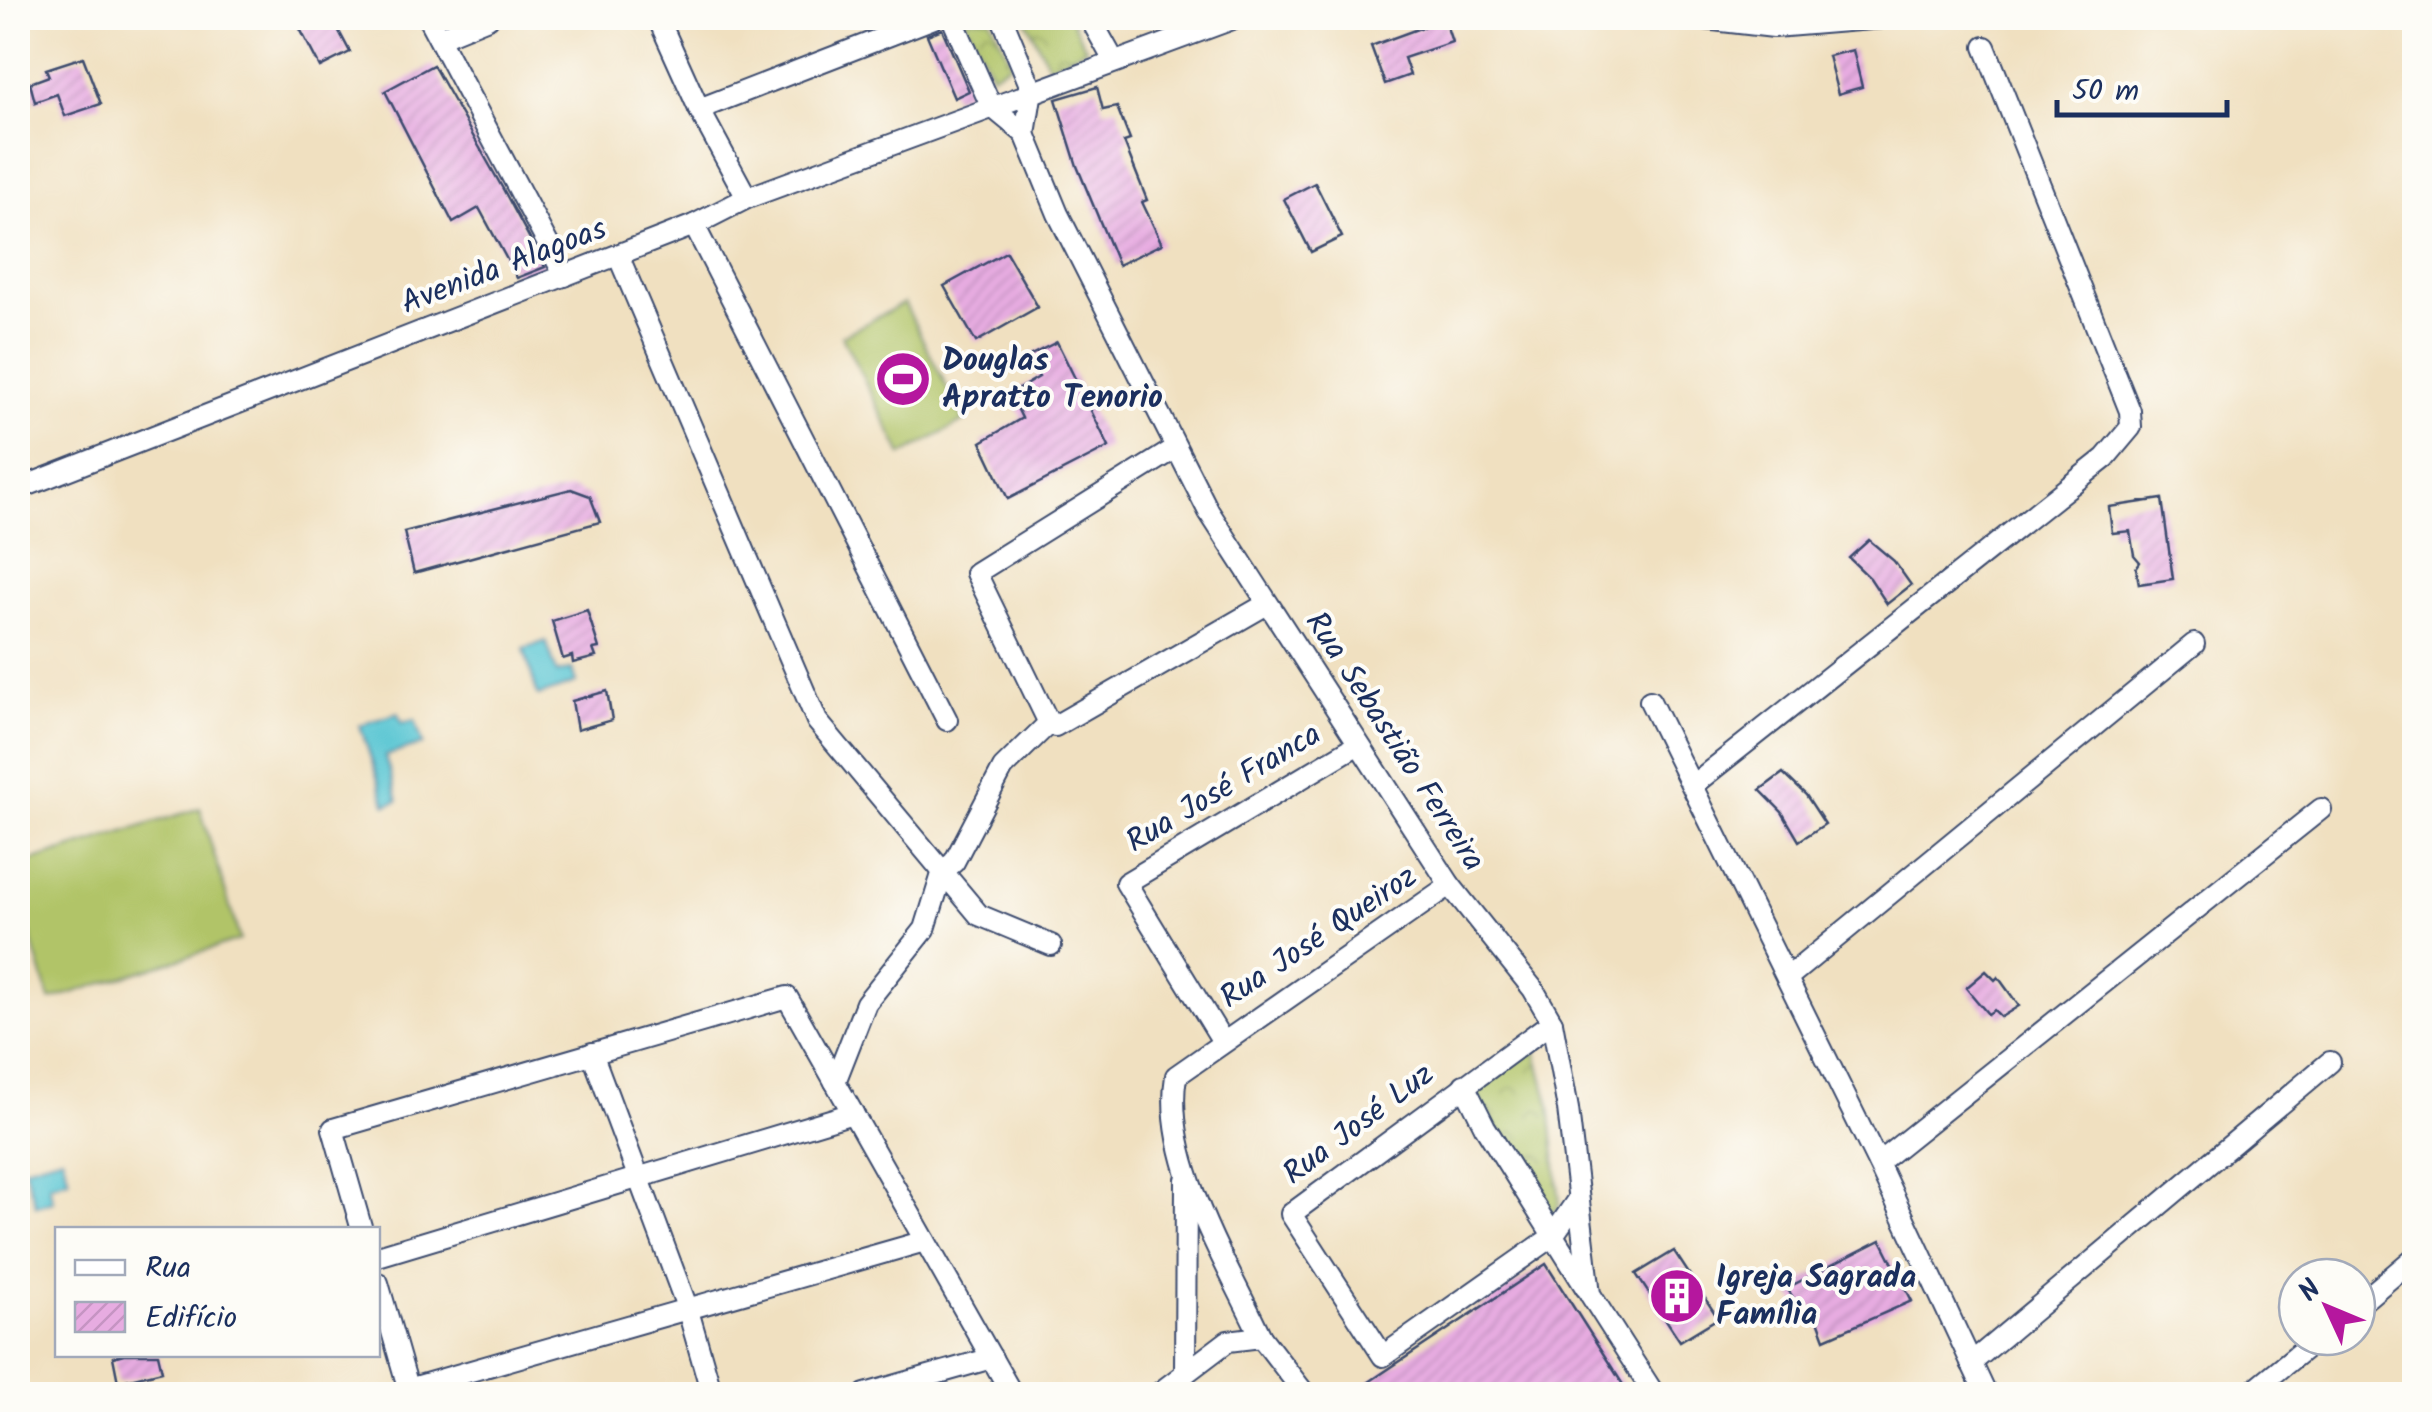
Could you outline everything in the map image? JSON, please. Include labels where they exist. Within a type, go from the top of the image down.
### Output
[{"type":"street","points":[[428,18],[566,276]]},
{"type":"street","points":[[438,38],[488,18]]},
{"type":"street","points":[[658,18],[699,110],[747,198]]},
{"type":"street","points":[[699,110],[934,18]]},
{"type":"street","name":"Rua Sebastião Ferreira","points":[[952,18],[1001,101],[1026,134],[1058,214],[1209,512],[1450,885],[1532,989],[1552,1022],[1568,1109],[1576,1202],[1590,1294],[1654,1394]]},
{"type":"street","points":[[1002,18],[1040,90],[1236,18]]},
{"type":"street","points":[[1090,18],[1114,61]]},
{"type":"street","points":[[1696,18],[1774,27],[1883,18]]},
{"type":"street","points":[[1694,784],[2106,458],[2131,428],[2130,411],[1985,47]]},
{"type":"street","name":"Rua Sebastião Ferreira","points":[[1026,134],[1040,90]]},
{"type":"street","name":"Avenida Alagoas","points":[[18,489],[694,225],[747,198],[1001,101],[1040,90]]},
{"type":"street","points":[[694,225],[947,720]]},
{"type":"street","points":[[618,255],[816,721],[979,916],[1051,944]]},
{"type":"street","points":[[1051,725],[976,573],[1176,448]]},
{"type":"street","points":[[835,1082],[866,1002],[925,930],[943,871],[954,862],[1004,768],[1051,725],[1267,604]]},
{"type":"street","points":[[1786,978],[2194,644]]},
{"type":"street","points":[[1650,701],[1694,784],[1986,1394]]},
{"type":"street","name":"Rua José Franca","points":[[1222,1040],[1126,884],[1356,744]]},
{"type":"street","points":[[1878,1164],[2321,809]]},
{"type":"street","name":"Rua José Queiroz","points":[[1186,1172],[1172,1100],[1176,1076],[1222,1040],[1450,885]]},
{"type":"street","points":[[361,1227],[333,1129],[786,997],[1012,1394]]},
{"type":"street","name":"Rua José Luz","points":[[1552,1022],[1291,1214],[1383,1356],[1552,1236]]},
{"type":"street","points":[[592,1054],[640,1175],[712,1394]]},
{"type":"street","points":[[1971,1363],[2330,1062]]},
{"type":"street","points":[[1464,1085],[1590,1294]]},
{"type":"street","points":[[380,1255],[852,1113]]},
{"type":"street","points":[[1186,1172],[1261,1337],[1305,1394]]},
{"type":"street","points":[[1185,1374],[1186,1172]]},
{"type":"street","points":[[1552,1236],[1576,1202]]},
{"type":"street","points":[[380,1291],[409,1392],[686,1307],[925,1240]]},
{"type":"street","points":[[2377,1289],[2414,1258]]},
{"type":"street","points":[[1158,1394],[1228,1341],[1261,1337]]},
{"type":"street","points":[[2250,1394],[2295,1357]]},
{"type":"street","points":[[864,1394],[992,1358]]},
{"type":"green space","points":[[964,18],[990,18],[1011,62],[992,75]]},
{"type":"green space","points":[[1025,18],[1070,18],[1086,48],[1049,66]]},
{"type":"green space","name":"Douglas Apratto Tenorio","points":[[904,303],[964,421],[902,455],[842,336]]},
{"type":"green space","points":[[200,808],[240,940],[50,1000],[18,895],[18,865]]},
{"type":"green space","points":[[1534,1046],[1550,1106],[1560,1204],[1549,1217],[1475,1093],[1478,1085]]},
{"type":"water","points":[[546,641],[557,673],[572,669],[576,683],[538,696],[524,649]]},
{"type":"water","points":[[398,713],[402,723],[415,720],[423,744],[385,756],[398,801],[386,805],[360,725]]},
{"type":"water","points":[[62,1156],[69,1179],[49,1185],[53,1201],[36,1206],[24,1167]]},
{"type":"building","points":[[307,18],[332,18],[350,52],[320,67],[297,23]]},
{"type":"building","points":[[1420,18],[1444,18],[1452,42],[1404,58],[1410,75],[1385,84],[1371,46],[1423,27]]},
{"type":"building","points":[[942,29],[969,91],[954,98],[927,35]]},
{"type":"building","points":[[1853,50],[1862,87],[1838,94],[1828,56]]},
{"type":"building","points":[[83,57],[101,104],[65,116],[57,94],[35,102],[30,83],[49,76],[46,69]]},
{"type":"building","points":[[433,65],[545,267],[517,278],[479,208],[453,223],[385,91]]},
{"type":"building","points":[[1097,87],[1103,110],[1117,107],[1130,140],[1124,142],[1147,200],[1142,202],[1162,244],[1118,265],[1077,166],[1056,99]]},
{"type":"building","points":[[1315,183],[1342,237],[1311,252],[1284,199]]},
{"type":"building","points":[[1006,252],[1038,307],[976,342],[944,286]]},
{"type":"building","points":[[1057,342],[1109,447],[1008,499],[981,442],[1022,418],[1010,394],[1039,377],[1029,356]]},
{"type":"building","points":[[571,489],[590,496],[600,522],[414,573],[404,532]]},
{"type":"building","points":[[2162,499],[2173,579],[2139,584],[2136,568],[2140,562],[2134,555],[2130,531],[2112,533],[2109,507]]},
{"type":"building","points":[[1869,540],[1894,561],[1911,585],[1887,604],[1870,578],[1849,558]]},
{"type":"building","points":[[587,610],[599,648],[593,649],[596,657],[573,663],[572,656],[563,659],[552,621]]},
{"type":"building","points":[[607,691],[612,720],[577,730],[572,701]]},
{"type":"building","points":[[1783,773],[1806,795],[1825,824],[1799,841],[1782,812],[1760,790]]},
{"type":"building","points":[[1986,971],[1995,980],[1998,977],[2019,1006],[2001,1017],[1994,1010],[1988,1014],[1966,988]]},
{"type":"building","points":[[1881,1240],[1912,1301],[1825,1339],[1813,1307],[1802,1312],[1787,1288]]},
{"type":"building","name":"Igreja Sagrada Família","points":[[1674,1251],[1718,1318],[1680,1341],[1636,1274]]},
{"type":"building","points":[[1546,1264],[1629,1394],[1351,1394]]},
{"type":"building","points":[[113,1357],[159,1357],[162,1371],[118,1382]]},
{"type":"place","name":"Douglas Apratto Tenorio","points":[[903,379]]},
{"type":"place","name":"Igreja Sagrada Família","points":[[1677,1296]]}]
